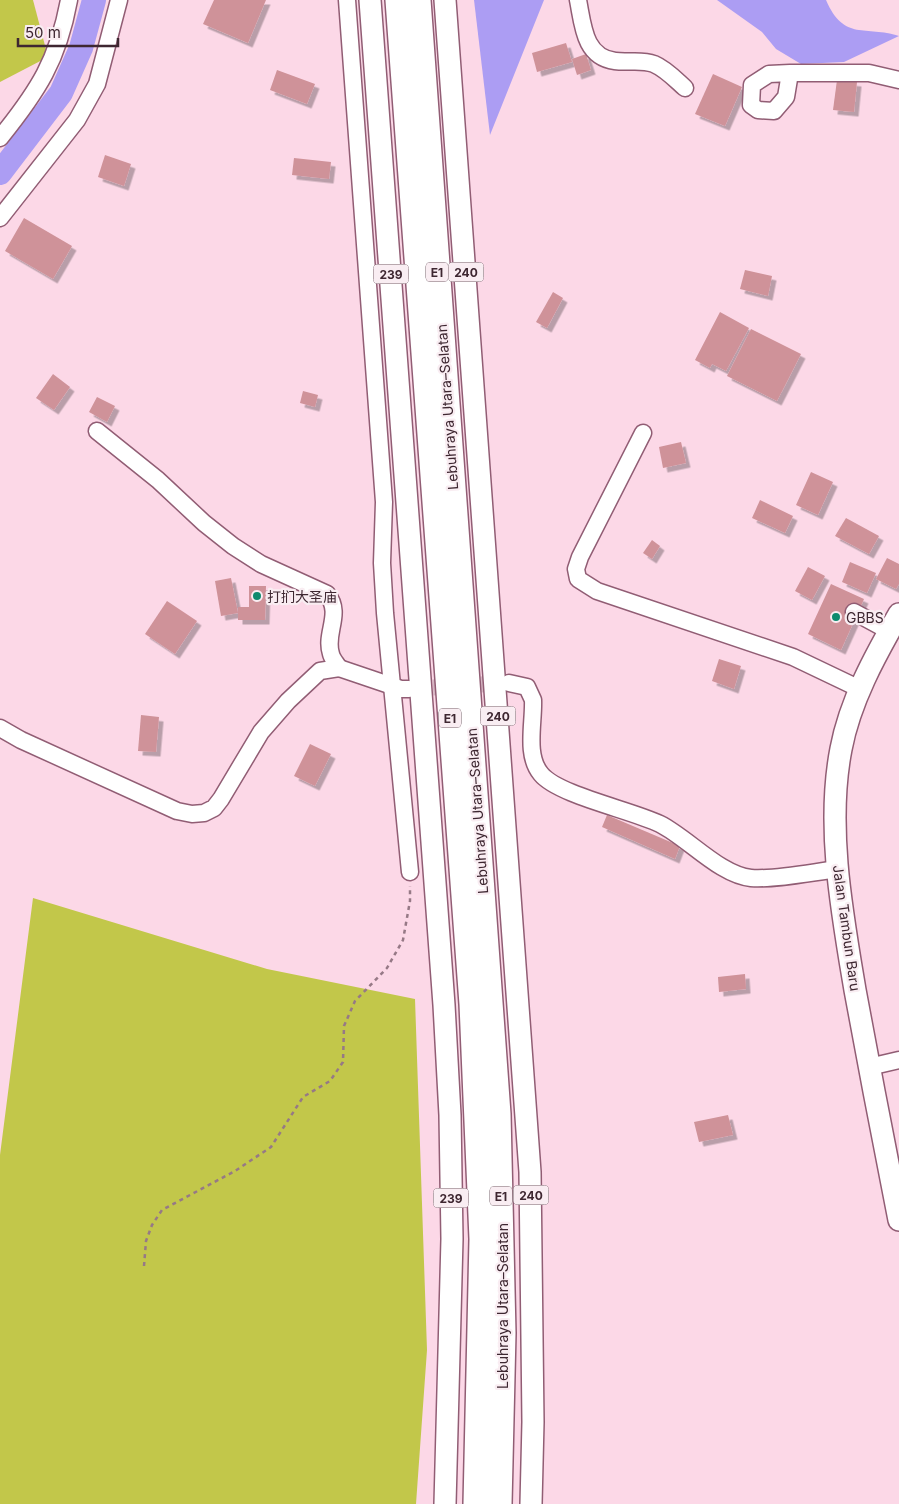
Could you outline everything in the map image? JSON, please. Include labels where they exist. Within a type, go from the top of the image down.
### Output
[{"type":"highway","name":"Lebuhraya Utara–Selatan","points":[[398,0],[471,995],[478,1115],[482,1239],[476,1504]]},
{"type":"highway","name":"Lebuhraya Utara–Selatan","points":[[418,0],[498,1114],[502,1295],[499,1504]]},
{"type":"main road","name":"239","points":[[370,0],[443,996],[450,1115],[452,1239],[445,1504]]},
{"type":"main road","name":"240","points":[[446,0],[530,1172],[533,1342],[531,1504]]},
{"type":"main road","name":"Jalan Tambun Baru","points":[[894,622],[860,689],[846,727],[838,773],[836,800],[838,869],[845,932],[899,1220]]},
{"type":"street","points":[[0,138],[34,95],[46,74],[59,44],[69,0]]},
{"type":"street","points":[[0,218],[34,177],[76,120],[97,84],[118,0]]},
{"type":"street","points":[[347,0],[384,502],[382,563],[391,686],[410,872]]},
{"type":"street","points":[[578,0],[586,42],[592,50],[602,58],[615,62],[643,61],[656,65],[686,88]]},
{"type":"street","points":[[790,73],[869,73],[899,80]]},
{"type":"street","points":[[97,431],[158,480],[204,523],[233,546],[261,564],[328,594],[334,602],[335,609],[330,646],[331,655],[339,668]]},
{"type":"street","points":[[643,433],[580,557],[576,569],[578,579],[597,591],[793,657],[860,689]]},
{"type":"street","points":[[854,612],[894,622]]},
{"type":"street","points":[[0,728],[21,740],[159,804],[184,812],[204,813],[214,808],[221,799],[261,732],[288,701],[320,671],[339,668],[391,686],[409,689]]},
{"type":"street","points":[[509,683],[527,687],[531,693],[533,700],[532,749],[534,762],[540,773],[557,787],[624,809],[662,825],[741,876],[764,877],[838,869]]},
{"type":"street","points":[[869,1067],[899,1060]]},
{"type":"path","points":[[144,1266],[146,1242],[152,1225],[162,1210],[235,1171],[271,1146],[303,1097],[330,1081],[343,1062],[344,1026],[355,1001],[387,968],[402,940],[410,901],[410,872]]},
{"type":"shaded area","points":[[0,0],[33,0],[48,57],[0,82]]},
{"type":"shaded area","points":[[474,0],[544,0],[490,135]]},
{"type":"shaded area","points":[[717,0],[826,0],[840,22],[848,27],[899,36],[844,62],[801,64],[776,49],[762,32]]},
{"type":"shaded area","points":[[33,898],[267,969],[415,999],[427,1350],[416,1504],[0,1504],[0,1155]]},
{"type":"building","points":[[214,0],[266,0],[248,43],[203,24]]},
{"type":"building","points":[[566,43],[572,62],[537,72],[532,53]]},
{"type":"building","points":[[586,54],[591,70],[577,75],[572,59]]},
{"type":"building","points":[[277,70],[315,84],[307,104],[270,90]]},
{"type":"building","points":[[713,74],[742,87],[725,126],[695,114]]},
{"type":"building","points":[[837,80],[857,82],[854,112],[833,110]]},
{"type":"building","points":[[105,155],[131,164],[124,186],[98,177]]},
{"type":"building","points":[[294,158],[331,162],[329,179],[292,175]]},
{"type":"building","points":[[24,218],[72,246],[53,279],[5,251]]},
{"type":"building","points":[[745,270],[772,276],[768,296],[740,289]]},
{"type":"building","points":[[553,292],[563,298],[547,328],[536,322]]},
{"type":"building","points":[[720,312],[749,328],[726,371],[712,364],[710,368],[695,360]]},
{"type":"building","points":[[751,329],[801,354],[777,401],[727,376]]},
{"type":"building","points":[[53,374],[70,387],[54,410],[36,398]]},
{"type":"building","points":[[303,391],[318,395],[315,407],[300,403]]},
{"type":"building","points":[[97,397],[115,406],[107,422],[89,412]]},
{"type":"building","points":[[681,442],[686,463],[663,468],[659,447]]},
{"type":"building","points":[[811,472],[833,482],[818,515],[796,505]]},
{"type":"building","points":[[760,500],[793,516],[785,533],[752,518]]},
{"type":"building","points":[[846,518],[879,536],[869,554],[835,536]]},
{"type":"building","points":[[652,540],[660,546],[652,559],[643,553]]},
{"type":"building","points":[[887,558],[899,564],[899,584],[896,589],[876,579]]},
{"type":"building","points":[[850,562],[876,573],[867,593],[842,582]]},
{"type":"building","points":[[808,567],[825,576],[812,600],[795,591]]},
{"type":"building","points":[[231,578],[238,613],[221,616],[215,581]]},
{"type":"building","name":"GBBS","points":[[831,584],[864,599],[841,650],[808,634]]},
{"type":"building","name":"打扪大圣庙","points":[[249,586],[266,586],[265,620],[238,620],[238,607],[249,607]]},
{"type":"building","points":[[167,601],[197,621],[175,654],[145,634]]},
{"type":"building","points":[[719,659],[741,666],[734,689],[712,681]]},
{"type":"building","points":[[141,715],[159,717],[156,752],[138,751]]},
{"type":"building","points":[[310,744],[331,754],[315,786],[294,776]]},
{"type":"building","points":[[607,815],[680,846],[675,859],[602,827]]},
{"type":"building","points":[[745,974],[746,989],[719,992],[718,977]]},
{"type":"building","points":[[728,1115],[733,1135],[699,1142],[694,1122]]},
{"type":"waterway","points":[[0,173],[61,93],[81,48],[94,0]]},
{"type":"tunnel","points":[[409,689],[504,683]]},
{"type":"place","name":"打扪大圣庙","points":[[257,596]]},
{"type":"place","name":"GBBS","points":[[836,617]]}]
